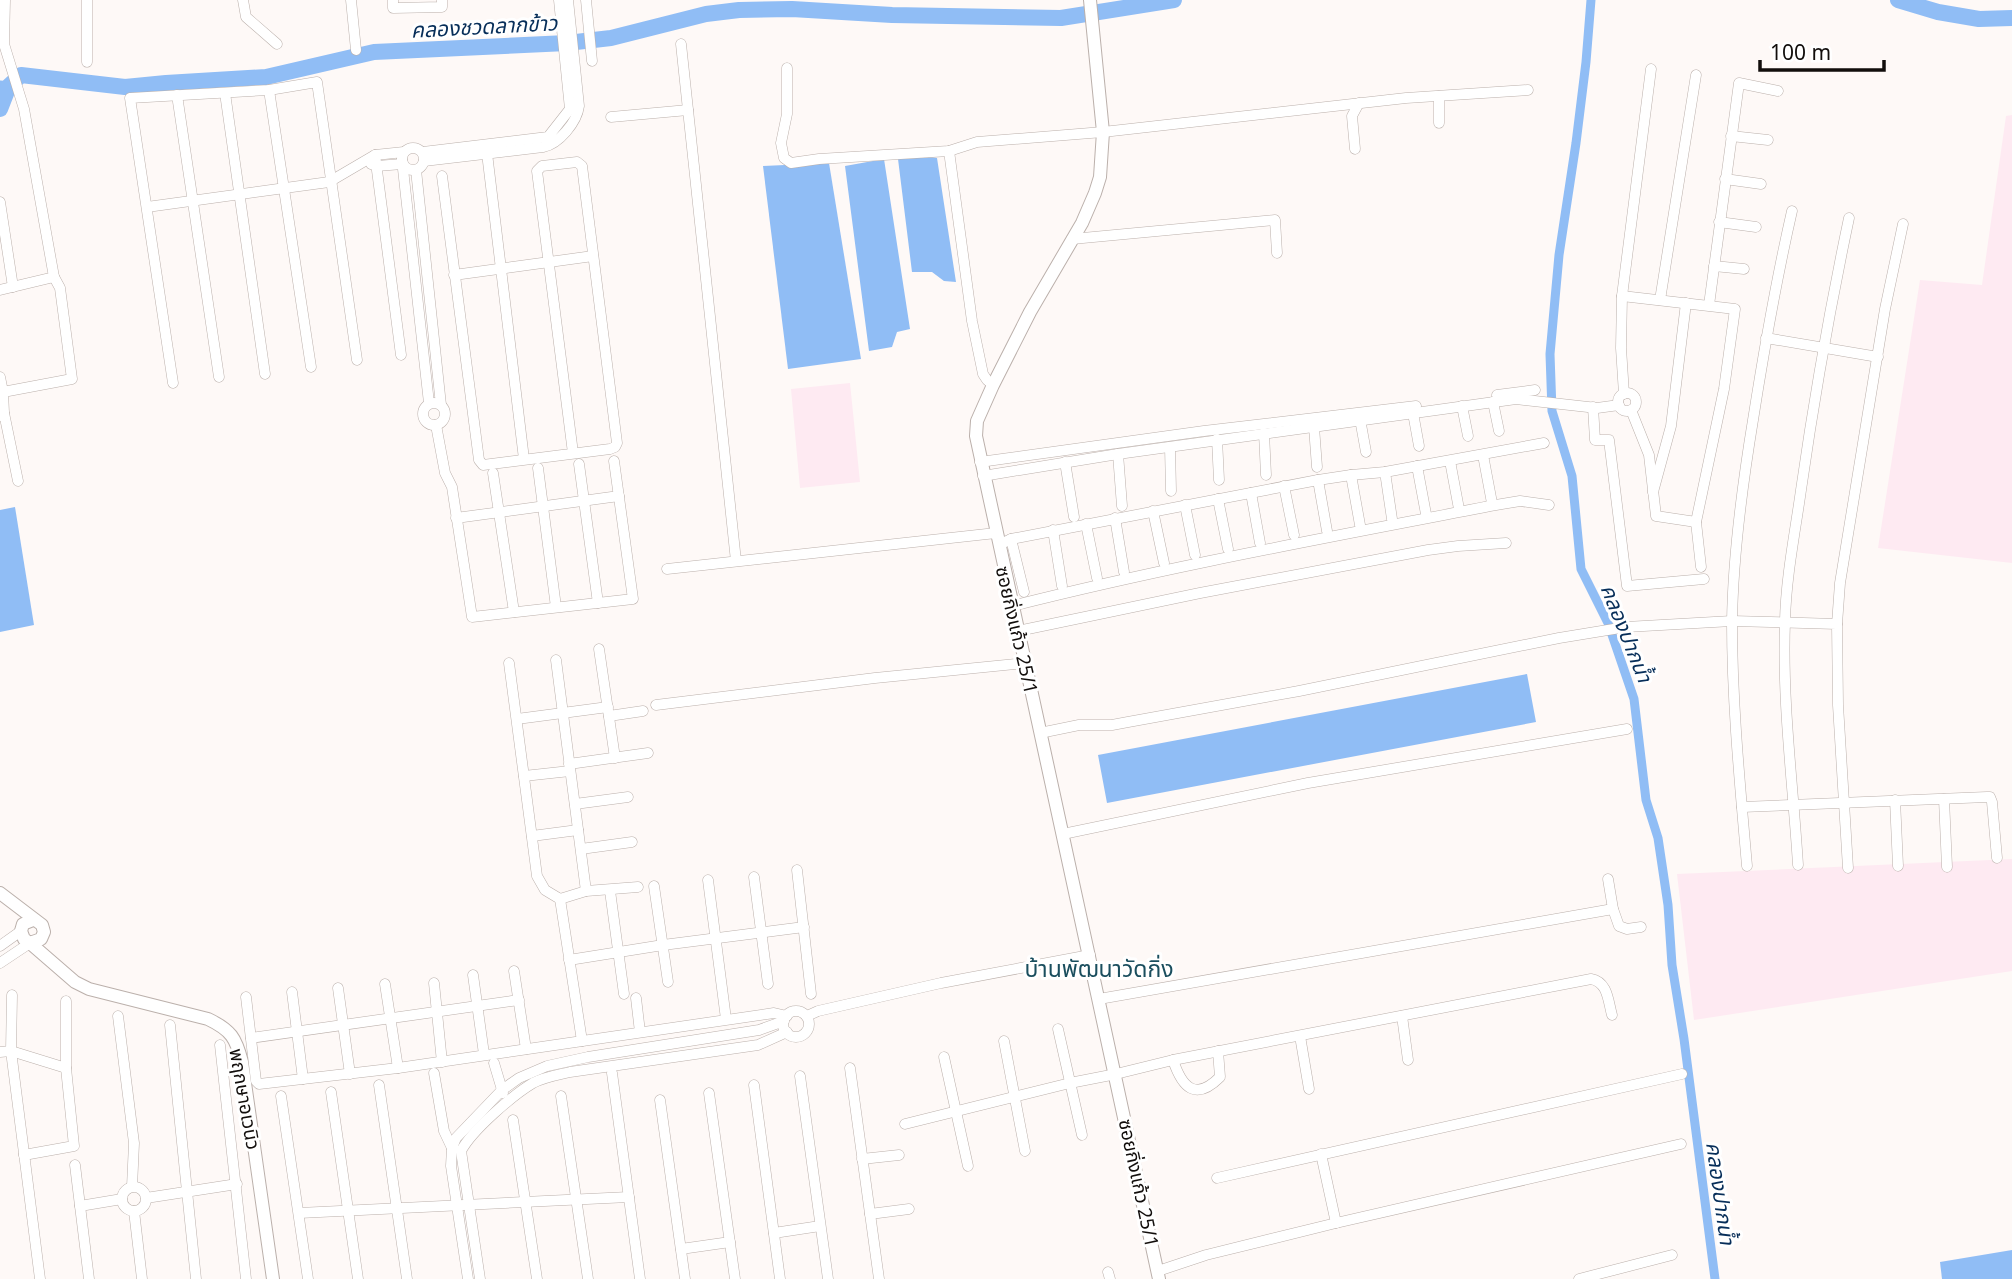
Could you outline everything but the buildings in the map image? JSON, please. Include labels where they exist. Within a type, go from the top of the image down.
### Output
[{"type":"street","points":[[3,393],[72,379],[60,288],[54,278],[24,109],[4,44],[5,0]]},
{"type":"street","points":[[86,62],[88,0]]},
{"type":"street","points":[[243,0],[246,17],[277,44]]},
{"type":"street","points":[[351,0],[356,50]]},
{"type":"street","points":[[393,0],[393,8],[443,6],[442,0]]},
{"type":"street","points":[[423,157],[553,144],[577,116],[579,106],[574,96],[567,34],[559,0]]},
{"type":"street","points":[[567,34],[568,0]]},
{"type":"street","points":[[586,0],[592,59]]},
{"type":"street","name":"ซอยกิ่งแก้ว 25/1","points":[[1090,1],[1103,132],[1100,177],[1073,239],[1025,322],[993,385],[977,421],[976,436],[1158,1275]]},
{"type":"street","points":[[681,44],[736,561]]},
{"type":"street","points":[[787,68],[787,114],[781,143],[782,154],[789,163],[949,150],[977,142],[1103,132],[1359,103],[1528,90]]},
{"type":"street","points":[[1624,394],[1622,296],[1651,69]]},
{"type":"street","points":[[1661,300],[1696,75]]},
{"type":"street","points":[[173,383],[130,98],[269,90],[317,82],[357,360]]},
{"type":"street","points":[[1709,305],[1739,83],[1778,91]]},
{"type":"street","points":[[269,90],[312,367]]},
{"type":"street","points":[[225,93],[265,374]]},
{"type":"street","points":[[177,96],[219,377]]},
{"type":"street","points":[[1439,96],[1439,123]]},
{"type":"street","points":[[1354,149],[1352,116],[1359,103]]},
{"type":"street","points":[[611,117],[688,110]]},
{"type":"street","points":[[1731,136],[1768,140]]},
{"type":"street","points":[[363,162],[377,166],[403,159],[412,147],[418,148],[423,157],[421,167],[416,170],[407,168],[403,159]]},
{"type":"street","points":[[487,150],[524,459]]},
{"type":"street","points":[[949,150],[972,321],[984,374],[993,385]]},
{"type":"street","points":[[147,207],[331,181],[375,155],[403,159]]},
{"type":"street","points":[[375,155],[401,355]]},
{"type":"street","points":[[403,159],[429,403],[423,410],[423,419],[427,424],[436,425],[442,422],[445,411],[441,405],[416,170]]},
{"type":"street","points":[[442,176],[479,460],[483,465],[610,449],[617,443],[582,166],[577,162],[542,166],[537,171],[573,453]]},
{"type":"street","points":[[1725,179],[1761,184]]},
{"type":"street","points":[[0,202],[13,287]]},
{"type":"street","points":[[1746,866],[1732,621],[1739,518],[1766,338],[1792,211]]},
{"type":"street","points":[[1798,865],[1786,706],[1787,586],[1808,433],[1849,218]]},
{"type":"street","points":[[1073,239],[1275,220],[1277,253]]},
{"type":"street","points":[[1719,222],[1756,227]]},
{"type":"street","points":[[1849,868],[1838,705],[1840,583],[1885,309],[1903,224]]},
{"type":"street","points":[[454,275],[593,257]]},
{"type":"street","points":[[1714,266],[1744,269]]},
{"type":"street","points":[[0,290],[54,278]]},
{"type":"street","points":[[415,278],[427,278]]},
{"type":"street","points":[[1622,296],[1735,309],[1724,389],[1696,522],[1701,567]]},
{"type":"street","points":[[1654,492],[1671,426],[1686,303]]},
{"type":"street","points":[[1766,338],[1878,357]]},
{"type":"street","points":[[0,377],[3,393],[2,414],[18,481]]},
{"type":"street","points":[[980,462],[1535,390]]},
{"type":"street","points":[[1624,394],[1635,398],[1635,405],[1631,410],[1624,410],[1619,405],[1619,399],[1624,394]]},
{"type":"street","points":[[983,476],[1118,453],[1493,402],[1516,400],[1595,407],[1619,405]]},
{"type":"street","points":[[1493,402],[1499,431]]},
{"type":"street","points":[[429,403],[441,405]]},
{"type":"street","points":[[1462,406],[1468,436]]},
{"type":"street","points":[[1595,407],[1595,440],[1609,440],[1627,586],[1704,579]]},
{"type":"street","points":[[1631,410],[1649,455],[1656,516],[1696,522]]},
{"type":"street","points":[[1413,413],[1419,446]]},
{"type":"street","points":[[1360,419],[1366,453]]},
{"type":"street","points":[[436,425],[445,473],[452,487],[472,617],[633,598],[614,461]]},
{"type":"street","points":[[1314,426],[1317,467]]},
{"type":"street","points":[[1264,433],[1266,475]]},
{"type":"street","points":[[1217,439],[1219,480]]},
{"type":"street","points":[[667,569],[1011,539],[1284,486],[1385,472],[1544,443]]},
{"type":"street","points":[[1170,447],[1171,491]]},
{"type":"street","points":[[1118,453],[1122,506]]},
{"type":"street","points":[[1483,455],[1492,503]]},
{"type":"street","points":[[1450,461],[1459,509]]},
{"type":"street","points":[[1065,462],[1074,517]]},
{"type":"street","points":[[579,464],[598,603]]},
{"type":"street","points":[[1418,466],[1426,514]]},
{"type":"street","points":[[538,468],[556,607]]},
{"type":"street","points":[[1385,472],[1392,519]]},
{"type":"street","points":[[494,473],[514,612]]},
{"type":"street","points":[[1351,475],[1360,525]]},
{"type":"street","points":[[1318,480],[1327,531]]},
{"type":"street","points":[[1284,486],[1294,535]]},
{"type":"street","points":[[1251,493],[1261,543]]},
{"type":"street","points":[[456,518],[619,496]]},
{"type":"street","points":[[1218,499],[1228,549]]},
{"type":"street","points":[[1012,606],[1189,564],[1490,506],[1520,501],[1549,505]]},
{"type":"street","points":[[1185,505],[1195,555]]},
{"type":"street","points":[[1153,511],[1164,563]]},
{"type":"street","points":[[1115,518],[1124,572]]},
{"type":"street","points":[[1086,524],[1097,578]]},
{"type":"street","points":[[1053,530],[1062,586]]},
{"type":"street","points":[[1011,539],[1024,592]]},
{"type":"street","points":[[1018,631],[1428,550],[1506,543]]},
{"type":"street","points":[[1040,733],[1079,726],[1112,724],[1299,691],[1626,627],[1732,621],[1838,624]]},
{"type":"street","points":[[599,649],[615,758]]},
{"type":"street","points":[[556,660],[586,891]]},
{"type":"street","points":[[509,663],[540,883],[545,890],[560,899],[586,891],[638,887]]},
{"type":"street","points":[[656,705],[1025,663]]},
{"type":"street","points":[[517,719],[562,713],[643,711]]},
{"type":"street","points":[[1063,834],[1308,783],[1627,729]]},
{"type":"street","points":[[524,776],[648,753]]},
{"type":"street","points":[[575,804],[628,797]]},
{"type":"street","points":[[1742,807],[1990,797],[1997,858]]},
{"type":"street","points":[[1944,799],[1947,867]]},
{"type":"street","points":[[1895,800],[1898,866]]},
{"type":"street","points":[[532,836],[578,830]]},
{"type":"street","points":[[581,849],[632,842]]},
{"type":"street","points":[[797,870],[811,994]]},
{"type":"street","points":[[754,877],[768,984]]},
{"type":"street","points":[[1608,879],[1617,923],[1623,929],[1641,927]]},
{"type":"street","points":[[708,880],[726,1019]]},
{"type":"street","points":[[654,886],[668,982]]},
{"type":"street","points":[[610,891],[624,994]]},
{"type":"street","points":[[0,893],[42,925],[49,960]]},
{"type":"street","points":[[560,899],[582,1041]]},
{"type":"street","points":[[15,905],[24,939],[30,943]]},
{"type":"street","points":[[1099,999],[1613,909]]},
{"type":"street","points":[[0,946],[21,929],[26,921],[33,920]]},
{"type":"street","points":[[569,960],[804,927]]},
{"type":"street","points":[[0,963],[43,936]]},
{"type":"street","name":"พฤกษาอเวนิว","points":[[30,943],[75,982],[89,989],[208,1019],[230,1033],[237,1044],[242,1062],[273,1279]]},
{"type":"street","points":[[807,1016],[818,1011],[941,982],[1090,956]]},
{"type":"street","points":[[514,971],[526,1049]]},
{"type":"street","points":[[472,975],[484,1054]]},
{"type":"street","points":[[905,1124],[1173,1060],[1591,979],[1599,980],[1603,985],[1612,1015]]},
{"type":"street","points":[[434,983],[442,1062]]},
{"type":"street","points":[[385,984],[398,1068]]},
{"type":"street","points":[[338,988],[350,1074]]},
{"type":"street","points":[[292,992],[303,1079]]},
{"type":"street","points":[[12,995],[11,1051],[40,1279]]},
{"type":"street","points":[[246,997],[256,1081],[259,1084],[442,1062],[726,1019],[774,1013],[785,1018]]},
{"type":"street","points":[[636,998],[640,1032]]},
{"type":"street","points":[[251,1038],[519,1000]]},
{"type":"street","points":[[24,1155],[74,1146],[66,1068],[66,1001]]},
{"type":"street","points":[[480,1279],[470,1205],[456,1149],[456,1138],[502,1090],[519,1078],[547,1066],[759,1030],[797,1011],[807,1016]]},
{"type":"street","points":[[118,1016],[134,1143],[132,1187]]},
{"type":"street","points":[[787,1032],[796,1037],[805,1034],[809,1027],[807,1016]]},
{"type":"street","points":[[1402,1016],[1408,1060]]},
{"type":"street","points":[[785,1018],[787,1032]]},
{"type":"street","points":[[170,1025],[196,1279]]},
{"type":"street","points":[[1058,1029],[1082,1135]]},
{"type":"street","points":[[468,1279],[451,1166],[456,1149],[508,1101],[533,1083],[547,1077],[758,1045],[787,1032]]},
{"type":"street","points":[[734,1034],[736,1048]]},
{"type":"street","points":[[1300,1036],[1309,1089]]},
{"type":"street","points":[[1004,1041],[1025,1151]]},
{"type":"street","points":[[220,1045],[246,1279]]},
{"type":"street","points":[[0,1052],[11,1051],[66,1068]]},
{"type":"street","points":[[1173,1060],[1183,1084],[1190,1089],[1197,1089],[1220,1077],[1218,1051]]},
{"type":"street","points":[[621,1052],[623,1064]]},
{"type":"street","points":[[944,1057],[968,1166]]},
{"type":"street","points":[[494,1063],[508,1101]]},
{"type":"street","points":[[850,1068],[879,1279]]},
{"type":"street","points":[[434,1073],[444,1131],[456,1149]]},
{"type":"street","points":[[612,1073],[640,1279]]},
{"type":"street","points":[[1217,1178],[1682,1074]]},
{"type":"street","points":[[800,1076],[828,1279]]},
{"type":"street","points":[[379,1085],[407,1279]]},
{"type":"street","points":[[754,1085],[780,1279]]},
{"type":"street","points":[[331,1092],[358,1279]]},
{"type":"street","points":[[709,1093],[735,1279]]},
{"type":"street","points":[[281,1096],[308,1279]]},
{"type":"street","points":[[561,1096],[588,1279]]},
{"type":"street","points":[[660,1100],[685,1279]]},
{"type":"street","points":[[513,1119],[537,1279]]},
{"type":"street","points":[[1158,1275],[1206,1255],[1681,1144]]},
{"type":"street","points":[[1321,1154],[1336,1223]]},
{"type":"street","points":[[862,1159],[899,1155]]},
{"type":"street","points":[[75,1165],[89,1279]]},
{"type":"street","points":[[146,1198],[237,1184]]},
{"type":"street","points":[[121,1199],[124,1191],[132,1187],[142,1191],[146,1198]]},
{"type":"street","points":[[299,1213],[629,1197]]},
{"type":"street","points":[[121,1199],[127,1209],[135,1211],[142,1208],[146,1198]]},
{"type":"street","points":[[80,1206],[121,1199]]},
{"type":"street","points":[[870,1214],[909,1209]]},
{"type":"street","points":[[135,1211],[142,1279]]},
{"type":"street","points":[[774,1233],[820,1226]]},
{"type":"street","points":[[681,1249],[730,1242]]},
{"type":"street","points":[[1579,1279],[1672,1255]]},
{"type":"shaded area","points":[[2012,115],[2012,563],[1878,548],[1920,280],[1982,285],[2006,116]]},
{"type":"shaded area","points":[[850,383],[860,482],[800,488],[791,389]]},
{"type":"shaded area","points":[[2012,859],[2012,971],[1694,1020],[1677,874]]},
{"type":"water","points":[[915,155],[937,158],[956,282],[944,281],[932,272],[912,272],[898,159]]},
{"type":"water","points":[[884,159],[910,329],[897,332],[892,347],[869,351],[845,166]]},
{"type":"water","points":[[829,163],[861,359],[788,369],[763,166]]},
{"type":"water","points":[[15,507],[34,625],[0,632],[0,510]]},
{"type":"water","points":[[1527,674],[1536,722],[1107,803],[1098,755]]},
{"type":"water","points":[[2012,1250],[2012,1279],[1942,1279],[1940,1262]]},
{"type":"waterway","name":"คลองชวดลากข้าว","points":[[0,109],[9,86],[21,75],[125,87],[266,77],[374,52],[567,43],[611,38],[706,14],[739,10],[792,9],[892,15],[1061,18],[1174,0]]},
{"type":"waterway","name":"คลองปากน้ำ","points":[[1591,0],[1576,143],[1559,255],[1550,354],[1552,411],[1572,476],[1581,569],[1608,623],[1634,699],[1646,800],[1658,838],[1668,905],[1672,965],[1715,1279]]},
{"type":"waterway","name":"คลองชวดลากข้าว","points":[[1898,0],[1938,12],[1979,19],[2012,18]]},
{"type":"waterway","points":[[0,85],[9,86]]},
{"type":"district","name":"บ้านพัฒนาวัดกิ่ง","points":[[1099,968]]}]
